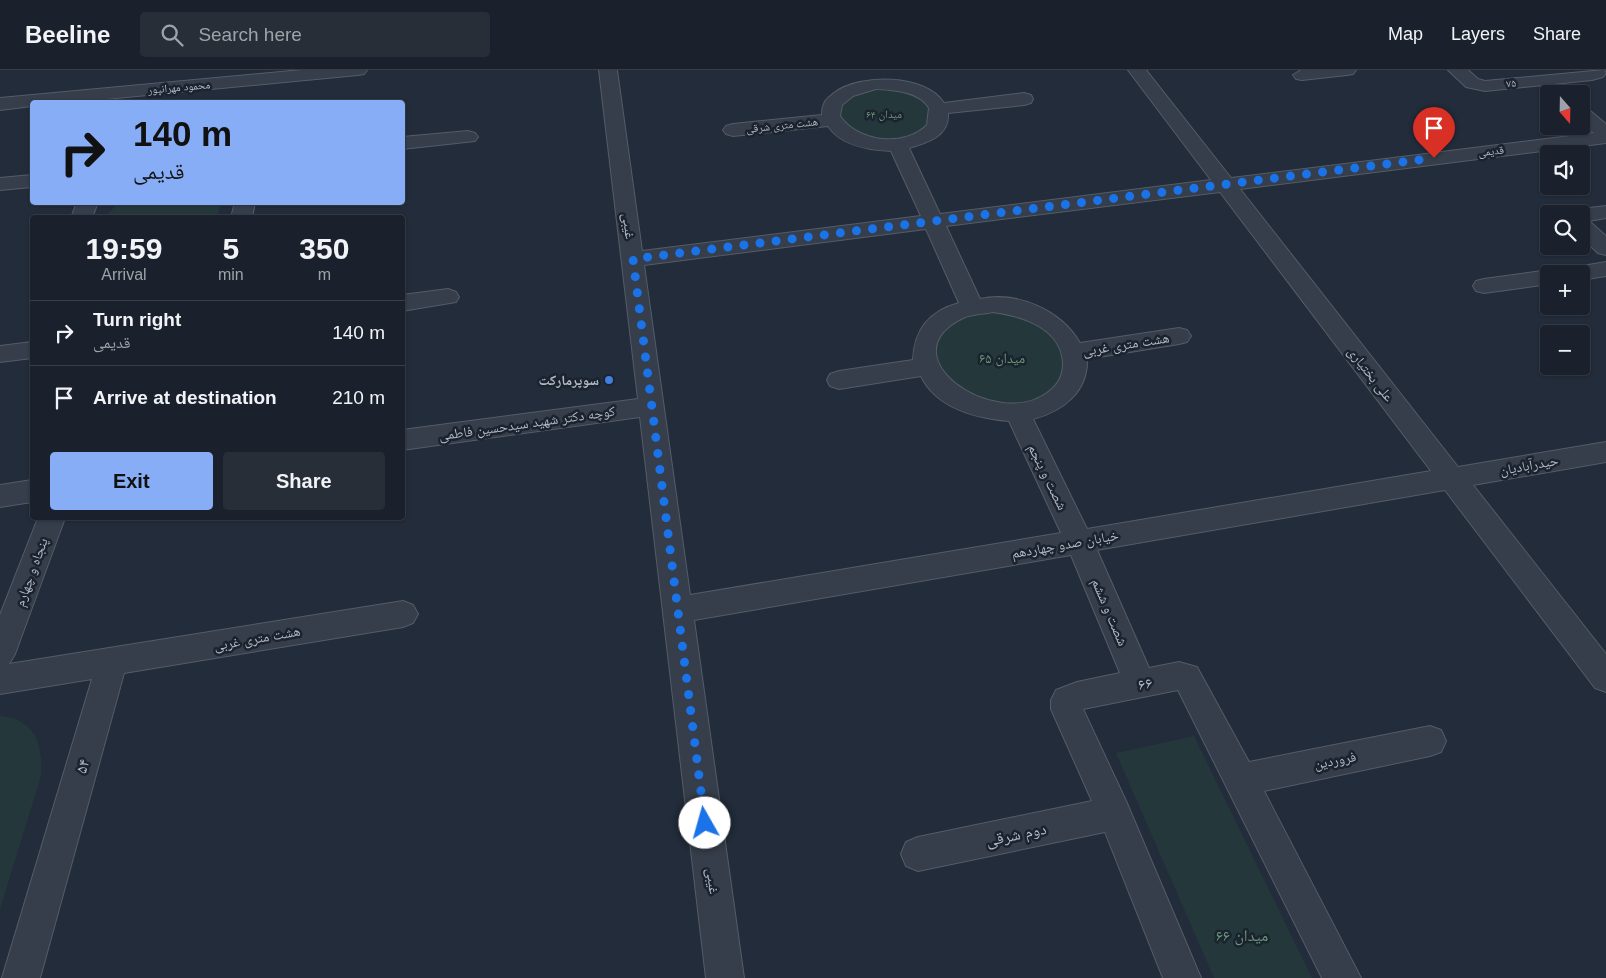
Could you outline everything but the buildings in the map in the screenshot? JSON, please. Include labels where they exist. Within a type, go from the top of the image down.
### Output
[{"type":"street","name":"محمود مهرانپور","points":[[31,100],[206,77],[358,70]]},
{"type":"street","name":"غیبی","points":[[608,70],[725,978]]},
{"type":"street","name":"علی بختیاری","points":[[1137,70],[1606,678]]},
{"type":"street","points":[[1302,75],[1347,70]]},
{"type":"street","name":"۷۵","points":[[1457,70],[1478,86],[1592,75],[1597,73],[1595,70]]},
{"type":"street","points":[[198,100],[206,77]]},
{"type":"street","points":[[871,77],[925,94],[938,108],[940,113],[938,124],[930,133],[918,140],[898,144],[866,142],[850,137],[838,129],[831,120],[830,110],[834,101],[871,77]]},
{"type":"street","points":[[1541,80],[1547,85]]},
{"type":"street","points":[[938,108],[1024,99]]},
{"type":"street","name":"محمود مهرانپور","points":[[0,104],[30,100]]},
{"type":"street","name":"هشت متری شرقی","points":[[733,130],[831,120]]},
{"type":"street","points":[[1590,121],[1606,135]]},
{"type":"street","name":"قدیمی","points":[[633,259],[1606,135]]},
{"type":"street","points":[[405,143],[468,137]]},
{"type":"street","points":[[898,144],[972,306]]},
{"type":"street","points":[[0,184],[30,181]]},
{"type":"street","points":[[1590,215],[1606,212]]},
{"type":"street","points":[[1590,233],[1606,248]]},
{"type":"street","points":[[1590,272],[1606,269]]},
{"type":"street","points":[[1484,286],[1540,278]]},
{"type":"street","points":[[405,303],[448,297]]},
{"type":"street","points":[[993,304],[1014,307],[1034,314],[1059,330],[1066,337],[1074,352],[1076,368],[1071,384],[1058,398],[1040,408],[1017,412],[994,412],[971,406],[950,396],[935,382],[925,367],[923,350],[927,335],[937,322],[953,312],[972,306],[993,304]]},
{"type":"street","points":[[18,352],[30,332]]},
{"type":"street","name":"هشت متری غربی","points":[[1074,352],[1179,336]]},
{"type":"street","points":[[839,380],[925,367]]},
{"type":"street","name":"کوچه دکتر شهید سیدحسین فاطمی","points":[[405,440],[652,406]]},
{"type":"street","name":"شصت و پنجم","points":[[1017,412],[1080,541]]},
{"type":"street","name":"حیدرآبادیان","points":[[1452,478],[1606,452]]},
{"type":"street","name":"خیابان صدو چهاردهم","points":[[678,610],[1452,478]]},
{"type":"street","points":[[0,496],[30,491]]},
{"type":"street","name":"پنجاه و چهارم","points":[[0,654],[50,520]]},
{"type":"street","name":"شصت و ششم","points":[[1080,541],[1140,684]]},
{"type":"street","name":"هشت متری غربی","points":[[112,663],[403,614]]},
{"type":"street","points":[[0,680],[112,663]]},
{"type":"street","name":"۵۴","points":[[21,978],[112,663]]},
{"type":"street","name":"۶۶","points":[[1182,978],[1114,813],[1068,709],[1067,700],[1076,696],[1179,676],[1186,677],[1342,978]]},
{"type":"street","name":"فروردین","points":[[1241,780],[1430,741]]},
{"type":"street","name":"دوم شرقی","points":[[918,854],[1114,813]]},
{"type":"green space","name":"میدان ۶۴","points":[[875,88],[902,90],[912,93],[924,101],[930,112],[931,118],[928,124],[916,135],[900,140],[873,139],[852,132],[838,120],[840,103],[848,96]]},
{"type":"green space","points":[[117,205],[220,205],[218,215],[106,215]]},
{"type":"green space","name":"میدان ۶۵","points":[[974,310],[1019,313],[1056,334],[1069,365],[1055,391],[1019,405],[997,405],[957,391],[932,360],[940,329]]},
{"type":"green space","points":[[0,716],[22,722],[35,736],[40,754],[41,776],[0,909]]},
{"type":"green space","name":"میدان ۶۶","points":[[1194,736],[1312,978],[1214,978],[1116,753]]},
{"type":"place","name":"سوپرمارکت","points":[[609,380]]},
{"type":"route","points":[[705,823],[633,259],[1434,158]]}]
